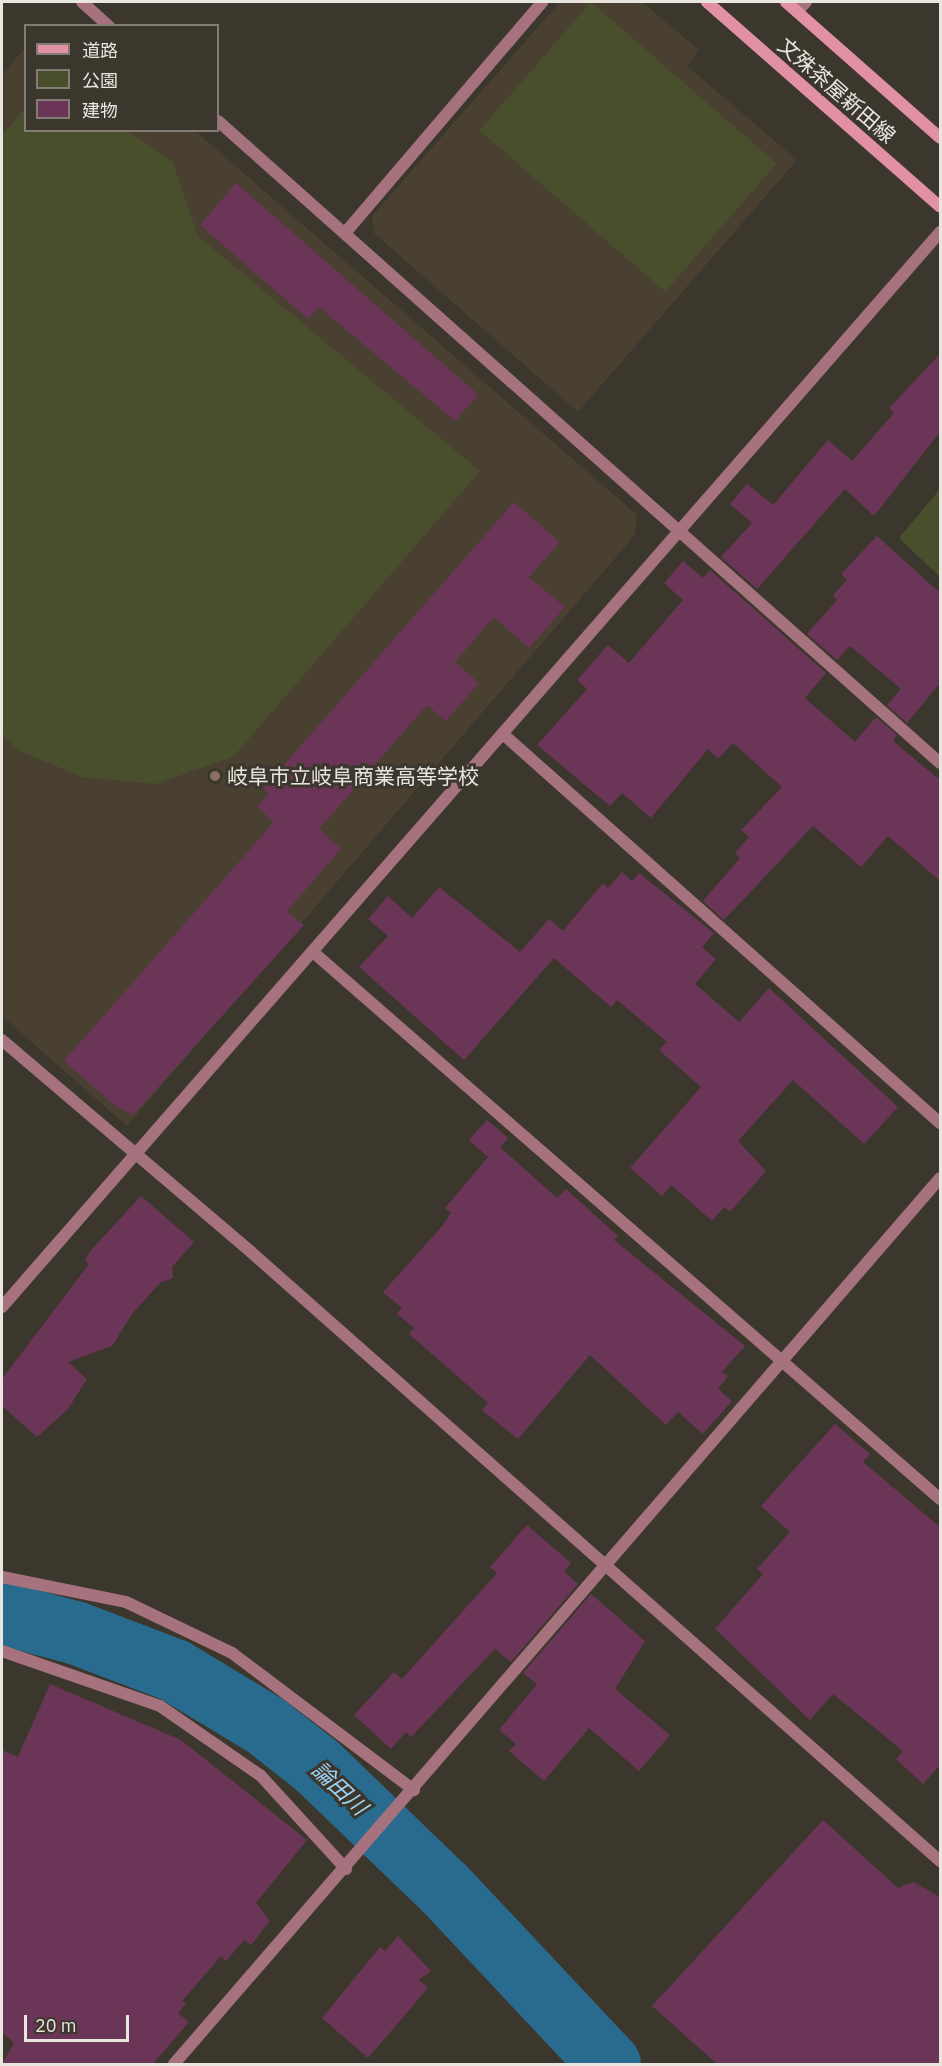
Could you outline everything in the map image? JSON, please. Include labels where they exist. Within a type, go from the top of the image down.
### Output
[{"type":"main road","name":"文殊茶屋新田線","points":[[707,2],[940,207]]},
{"type":"main road","name":"文殊茶屋新田線","points":[[786,2],[940,138]]},
{"type":"street","points":[[82,2],[107,24]]},
{"type":"street","points":[[345,233],[542,2]]},
{"type":"street","points":[[797,11],[806,2]]},
{"type":"street","points":[[219,122],[938,755]]},
{"type":"street","points":[[2,1307],[940,232]]},
{"type":"street","points":[[503,734],[940,1124]]},
{"type":"street","points":[[313,952],[940,1499]]},
{"type":"street","points":[[2,1040],[606,1564],[940,1861]]},
{"type":"street","points":[[174,2064],[412,1794],[606,1564],[940,1178]]},
{"type":"street","points":[[2,1577],[126,1602],[232,1653],[412,1794]]},
{"type":"street","points":[[2,1651],[160,1706],[261,1776],[351,1864]]},
{"type":"shaded area","points":[[560,2],[642,2],[699,50],[687,66],[797,160],[578,412],[374,233],[372,216]]},
{"type":"shaded area","name":"岐阜市立岐阜商業高等学校","points":[[24,49],[24,132],[196,132],[637,515],[634,536],[127,1126],[2,1016],[2,75]]},
{"type":"green space","points":[[591,2],[777,163],[665,292],[479,130]]},
{"type":"green space","points":[[24,110],[24,132],[129,132],[172,161],[198,236],[480,471],[233,757],[155,784],[82,777],[20,751],[2,734],[2,135]]},
{"type":"green space","points":[[940,489],[940,577],[899,538]]},
{"type":"building","points":[[236,183],[478,395],[455,421],[319,307],[308,319],[200,225]]},
{"type":"building","points":[[940,354],[940,432],[874,516],[845,489],[757,589],[721,557],[752,523],[730,504],[747,484],[773,505],[828,440],[852,461],[894,413],[889,408]]},
{"type":"building","points":[[514,502],[560,542],[529,577],[565,607],[529,648],[494,617],[455,662],[479,683],[446,721],[427,705],[319,829],[341,849],[287,911],[304,925],[133,1115],[118,1108],[64,1061],[274,822],[257,807],[269,794],[263,789]]},
{"type":"building","points":[[877,536],[940,593],[940,683],[907,723],[887,705],[901,689],[850,646],[837,660],[807,634],[837,600],[833,595],[847,580],[841,574]]},
{"type":"building","points":[[683,561],[703,578],[710,570],[826,673],[805,698],[855,742],[876,717],[897,735],[893,741],[940,780],[940,881],[888,836],[861,867],[813,826],[724,920],[703,901],[740,858],[735,853],[749,837],[741,830],[782,787],[733,743],[718,759],[708,749],[651,818],[622,793],[610,806],[537,745],[587,689],[577,680],[608,645],[629,663],[683,600],[664,583]]},
{"type":"building","points":[[622,872],[632,881],[639,873],[714,933],[702,947],[716,959],[695,984],[739,1022],[769,988],[898,1107],[864,1144],[793,1080],[738,1141],[766,1171],[730,1212],[724,1207],[712,1221],[671,1185],[662,1196],[630,1168],[701,1087],[659,1050],[667,1042],[617,1000],[611,1007],[554,958],[464,1060],[359,967],[388,936],[368,919],[388,896],[412,918],[439,887],[520,952],[549,919],[563,931],[603,883],[608,888]]},
{"type":"building","points":[[487,1120],[508,1138],[500,1147],[557,1198],[566,1189],[618,1236],[614,1240],[745,1346],[722,1372],[728,1376],[718,1389],[732,1401],[703,1434],[678,1412],[666,1425],[590,1355],[518,1439],[482,1410],[488,1403],[409,1334],[414,1328],[397,1314],[402,1308],[383,1292],[443,1225],[451,1213],[445,1208],[488,1157],[469,1140]]},
{"type":"building","points":[[141,1196],[194,1242],[172,1267],[173,1278],[160,1283],[132,1314],[112,1346],[68,1362],[87,1379],[68,1409],[37,1437],[2,1406],[2,1379],[89,1264],[85,1260],[92,1249]]},
{"type":"building","points":[[835,1424],[870,1454],[863,1462],[940,1527],[940,1765],[923,1784],[896,1759],[903,1751],[833,1694],[810,1720],[715,1629],[763,1574],[757,1569],[790,1532],[761,1506]]},
{"type":"building","points":[[527,1525],[571,1563],[564,1571],[578,1584],[511,1662],[495,1649],[411,1737],[406,1732],[391,1749],[354,1715],[394,1672],[402,1679],[497,1573],[490,1567]]},
{"type":"building","points":[[591,1594],[645,1641],[615,1689],[670,1735],[639,1771],[589,1728],[544,1781],[509,1751],[516,1744],[499,1730],[537,1684],[523,1673]]},
{"type":"building","points":[[50,1684],[181,1740],[307,1840],[256,1903],[270,1921],[251,1945],[244,1940],[226,1961],[221,1956],[182,2001],[186,2004],[178,2013],[189,2022],[153,2064],[2,2064],[14,2043],[2,2032],[2,1750],[18,1757]]},
{"type":"building","points":[[823,1820],[898,1888],[914,1882],[940,1897],[940,2064],[717,2064],[652,2006]]},
{"type":"building","points":[[398,1936],[431,1971],[419,1980],[428,1988],[368,2058],[322,2018],[380,1947],[385,1951]]},
{"type":"waterway","name":"論田川","points":[[2,1613],[77,1633],[174,1670],[265,1725],[316,1765],[444,1888],[609,2064]]},
{"type":"place","name":"岐阜市立岐阜商業高等学校","points":[[215,776]]}]
